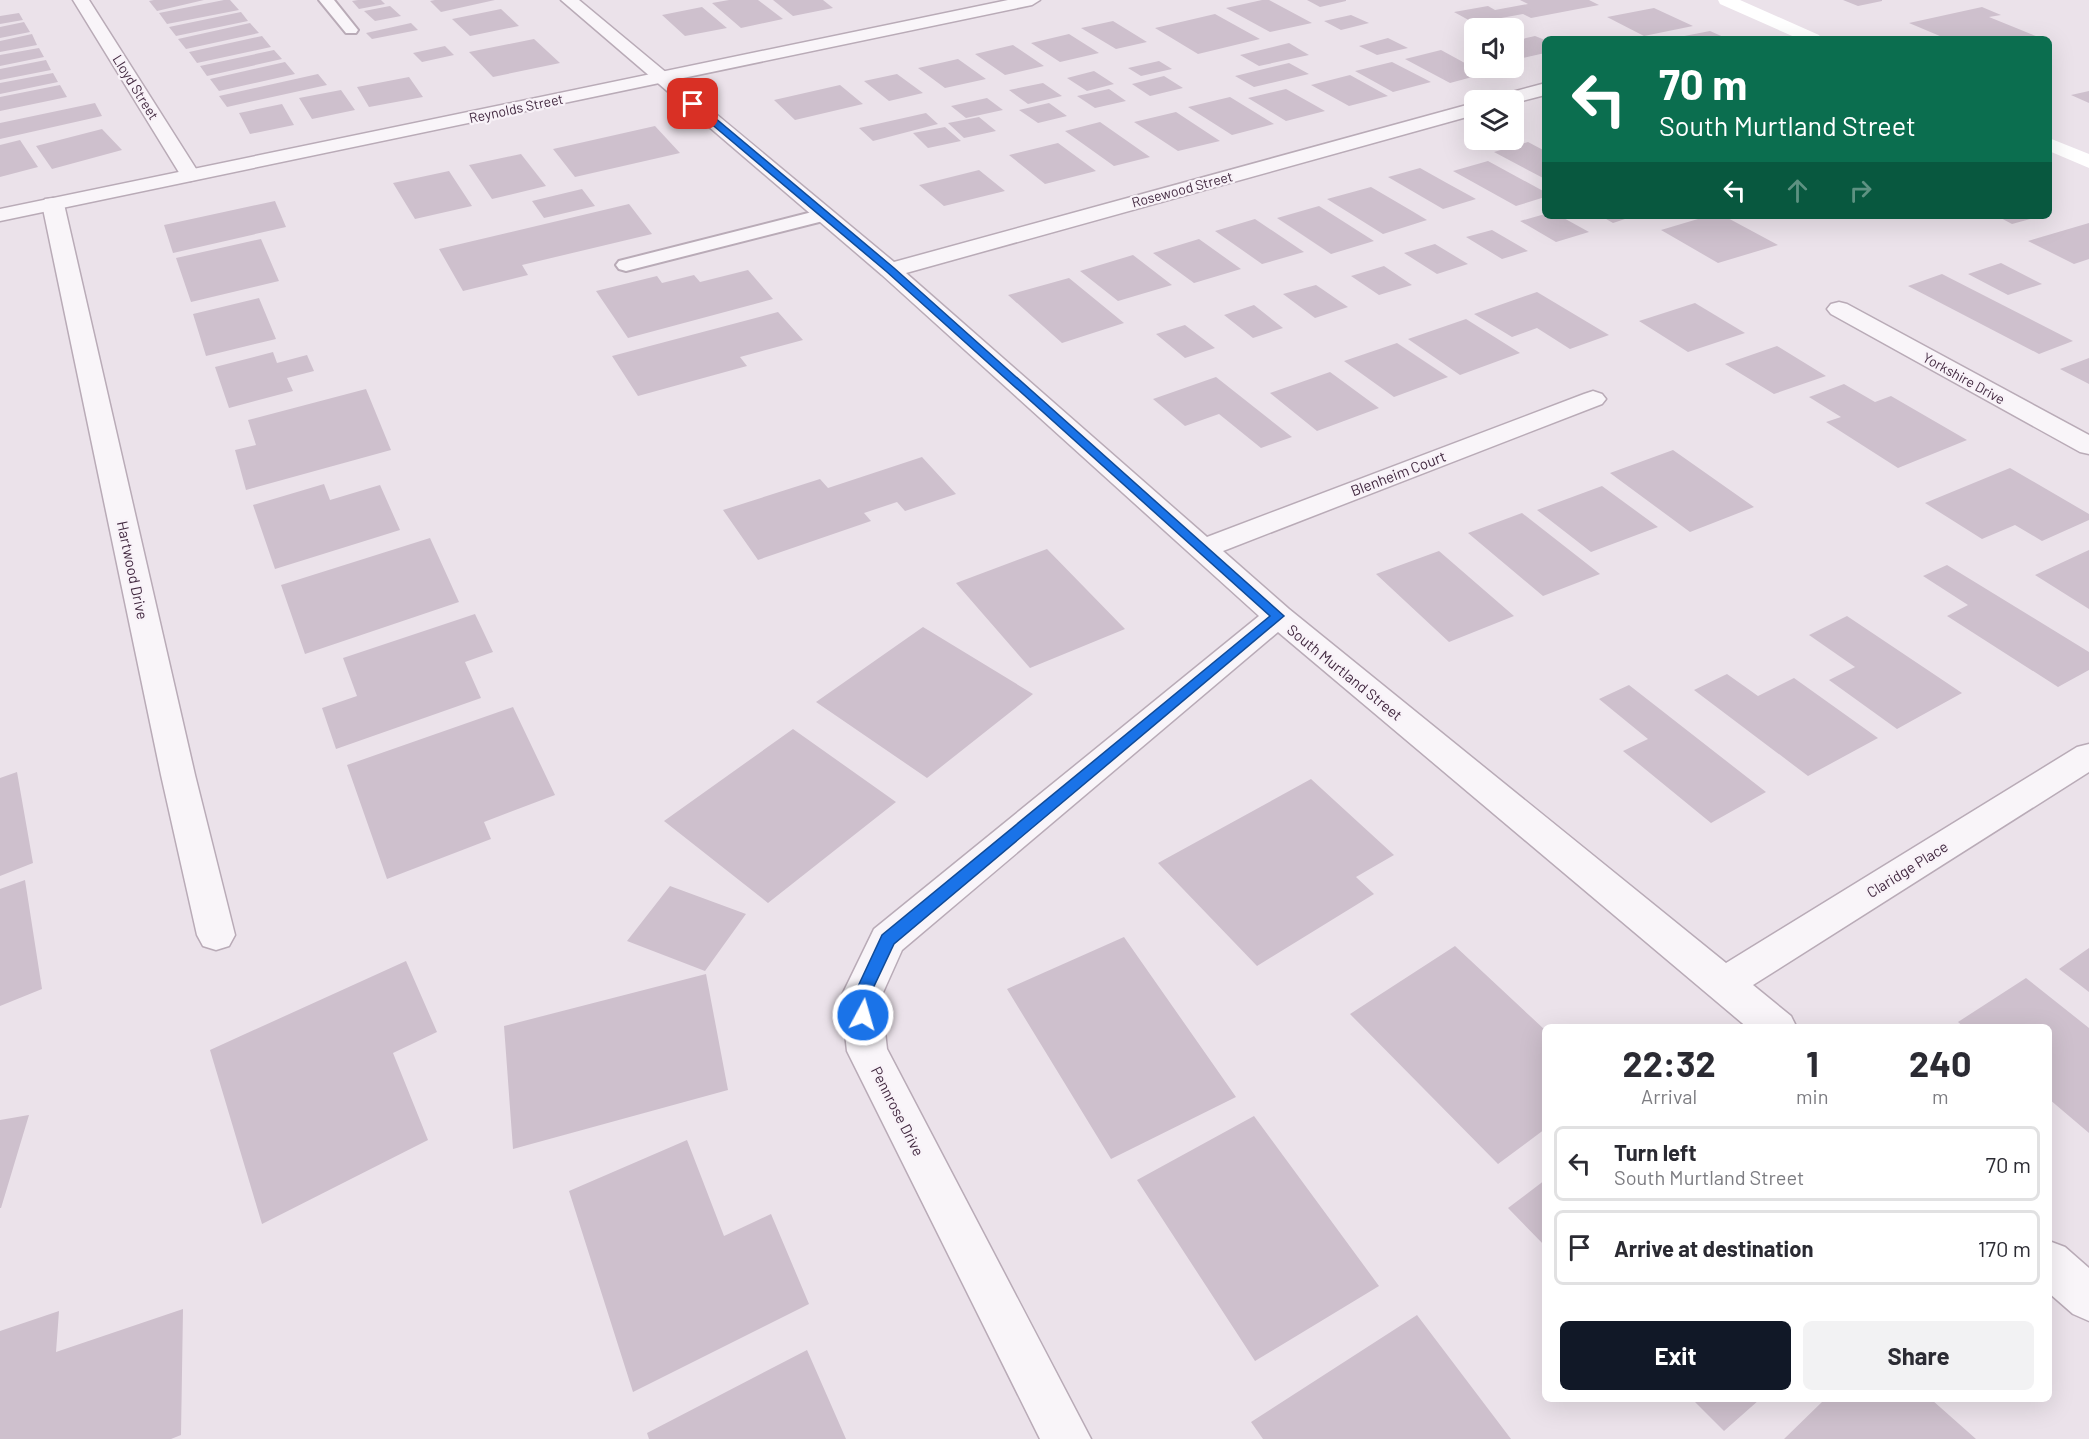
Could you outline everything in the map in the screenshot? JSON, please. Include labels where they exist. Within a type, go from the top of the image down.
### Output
[{"type":"main road","points":[[1726,0],[1806,36]]},
{"type":"main road","points":[[2052,145],[2089,162]]},
{"type":"street","name":"Lloyd Street","points":[[81,0],[190,175]]},
{"type":"street","name":"South Murtland Street","points":[[569,0],[890,270],[1278,616],[1772,1024]]},
{"type":"street","name":"Reynolds Street","points":[[0,215],[1032,0]]},
{"type":"street","points":[[1524,95],[1542,90]]},
{"type":"street","name":"Rosewood Street","points":[[890,270],[1464,112]]},
{"type":"street","name":"Hartwood Drive","points":[[53,204],[178,775],[216,935]]},
{"type":"street","name":"Yorkshire Drive","points":[[1839,309],[2089,446]]},
{"type":"street","name":"Blenheim Court","points":[[1204,548],[1593,399]]},
{"type":"street","name":"Pennrose Drive","points":[[1066,1439],[867,1051],[861,997],[888,940],[1278,616]]},
{"type":"street","name":"Claridge Place","points":[[1725,983],[2089,756]]},
{"type":"street","points":[[2052,1266],[2089,1298]]},
{"type":"lane","points":[[326,0],[351,30]]},
{"type":"lane","points":[[626,265],[824,215]]},
{"type":"building","points":[[154,0],[204,0],[157,11],[149,1]]},
{"type":"building","points":[[230,0],[239,10],[167,24],[159,13]]},
{"type":"building","points":[[381,0],[385,4],[359,9],[352,1]]},
{"type":"building","points":[[435,0],[495,0],[441,12],[430,1]]},
{"type":"building","points":[[729,0],[758,0],[783,19],[741,28],[712,3]]},
{"type":"building","points":[[773,0],[823,0],[833,8],[793,16]]},
{"type":"building","points":[[1269,0],[1312,23],[1270,32],[1226,8]]},
{"type":"building","points":[[1307,0],[1346,0],[1346,1],[1320,7]]},
{"type":"building","points":[[1520,0],[1589,0],[1599,5],[1531,18],[1523,14],[1501,18],[1465,18],[1454,12],[1488,6],[1495,10],[1528,4]]},
{"type":"building","points":[[1843,0],[1882,0],[1882,1],[1858,6]]},
{"type":"building","points":[[390,6],[401,16],[375,21],[364,11]]},
{"type":"building","points":[[702,7],[727,28],[685,36],[662,15]]},
{"type":"building","points":[[1982,7],[2001,15],[1989,17],[2036,36],[1940,36],[1909,23]]},
{"type":"building","points":[[1654,8],[1693,26],[1644,36],[1607,17]]},
{"type":"building","points":[[501,9],[519,26],[470,36],[452,19]]},
{"type":"building","points":[[241,12],[248,21],[176,36],[169,27]]},
{"type":"building","points":[[19,13],[23,20],[0,24],[0,16]]},
{"type":"building","points":[[1215,14],[1260,39],[1198,54],[1155,28]]},
{"type":"building","points":[[1351,15],[1369,23],[1341,30],[1324,21]]},
{"type":"building","points":[[1113,21],[1147,42],[1116,49],[1081,28]]},
{"type":"building","points":[[24,22],[30,32],[0,38],[0,27]]},
{"type":"building","points":[[250,23],[259,33],[186,49],[178,39]]},
{"type":"building","points":[[411,23],[418,30],[372,39],[366,33]]},
{"type":"building","points":[[1710,31],[1721,36],[1684,36]]},
{"type":"building","points":[[32,34],[37,45],[0,52],[0,41]]},
{"type":"building","points":[[1069,34],[1099,53],[1060,62],[1031,43]]},
{"type":"building","points":[[262,36],[271,47],[197,63],[189,52]]},
{"type":"building","points":[[1535,36],[1542,39],[1542,54],[1524,58],[1524,39]]},
{"type":"building","points":[[1388,38],[1408,48],[1377,55],[1359,46]]},
{"type":"building","points":[[534,39],[560,63],[493,77],[469,52]]},
{"type":"building","points":[[1289,43],[1309,55],[1259,66],[1240,55]]},
{"type":"building","points":[[1013,45],[1044,66],[1005,75],[975,54]]},
{"type":"building","points":[[445,46],[454,55],[422,62],[413,53]]},
{"type":"building","points":[[39,48],[44,57],[0,66],[0,55]]},
{"type":"building","points":[[274,50],[282,59],[207,76],[200,66]]},
{"type":"building","points":[[1441,50],[1464,63],[1464,78],[1468,78],[1450,83],[1405,59]]},
{"type":"building","points":[[958,59],[986,79],[945,88],[918,68]]},
{"type":"building","points":[[46,60],[51,70],[0,80],[0,69]]},
{"type":"building","points":[[1159,61],[1172,69],[1141,76],[1128,68]]},
{"type":"building","points":[[285,62],[295,74],[219,91],[210,79]]},
{"type":"building","points":[[1392,62],[1431,82],[1393,92],[1355,71]]},
{"type":"building","points":[[1289,63],[1309,74],[1254,87],[1235,76]]},
{"type":"building","points":[[1094,71],[1114,84],[1087,91],[1067,78]]},
{"type":"building","points":[[53,73],[58,82],[0,94],[0,83]]},
{"type":"building","points":[[318,74],[327,85],[227,107],[219,96]]},
{"type":"building","points":[[897,74],[923,93],[889,101],[864,81]]},
{"type":"building","points":[[1350,75],[1388,96],[1349,106],[1311,85]]},
{"type":"building","points":[[1164,76],[1183,88],[1150,96],[1132,84]]},
{"type":"building","points":[[409,77],[423,97],[369,107],[357,87]]},
{"type":"building","points":[[1043,83],[1062,96],[1028,104],[1009,90]]},
{"type":"building","points":[[60,85],[67,97],[0,111],[0,97]]},
{"type":"building","points":[[840,85],[863,104],[795,120],[774,100]]},
{"type":"building","points":[[1109,89],[1126,101],[1095,108],[1077,96]]},
{"type":"building","points":[[1286,89],[1325,111],[1286,121],[1248,98]]},
{"type":"building","points":[[341,90],[355,110],[312,119],[299,98]]},
{"type":"building","points":[[2089,91],[2089,103],[2071,95]]},
{"type":"building","points":[[1230,97],[1274,124],[1232,135],[1188,107]]},
{"type":"building","points":[[987,98],[1003,110],[966,118],[951,106]]},
{"type":"building","points":[[95,103],[102,116],[0,139],[0,123]]},
{"type":"building","points":[[1049,103],[1067,116],[1038,123],[1019,110]]},
{"type":"building","points":[[282,104],[294,125],[250,134],[239,113]]},
{"type":"building","points":[[1176,112],[1220,141],[1178,151],[1134,122]]},
{"type":"building","points":[[926,113],[938,124],[873,141],[859,128]]},
{"type":"building","points":[[979,117],[996,131],[964,138],[948,123]]},
{"type":"building","points":[[1100,122],[1150,157],[1114,166],[1065,131]]},
{"type":"building","points":[[655,126],[680,153],[575,177],[553,149]]},
{"type":"building","points":[[945,127],[961,141],[928,148],[913,133]]},
{"type":"building","points":[[102,129],[122,150],[52,169],[36,146]]},
{"type":"building","points":[[20,140],[38,167],[0,177],[0,145]]},
{"type":"building","points":[[1528,142],[1542,149],[1542,177],[1494,152],[1524,150],[1524,143]]},
{"type":"building","points":[[1058,143],[1096,171],[1045,184],[1009,155]]},
{"type":"building","points":[[521,154],[546,186],[492,199],[469,165]]},
{"type":"building","points":[[1488,161],[1542,190],[1542,198],[1516,206],[1453,171]]},
{"type":"building","points":[[1420,168],[1476,199],[1443,209],[1388,177]]},
{"type":"building","points":[[979,170],[1005,191],[944,206],[919,185]]},
{"type":"building","points":[[449,171],[472,206],[415,219],[393,183]]},
{"type":"building","points":[[1371,187],[1427,220],[1383,234],[1327,199]]},
{"type":"building","points":[[582,189],[595,206],[544,218],[532,201]]},
{"type":"building","points":[[275,201],[286,227],[173,253],[164,225]]},
{"type":"building","points":[[629,204],[652,234],[522,265],[528,275],[463,291],[439,249]]},
{"type":"building","points":[[1319,206],[1374,241],[1331,254],[1277,218]]},
{"type":"building","points":[[1542,215],[1542,219],[1565,219],[1589,232],[1556,242],[1520,221]]},
{"type":"building","points":[[1255,219],[1304,252],[1262,264],[1215,231]]},
{"type":"building","points":[[1606,219],[1625,219],[1613,223]]},
{"type":"building","points":[[1698,219],[1730,219],[1778,245],[1718,263],[1661,230]]},
{"type":"building","points":[[2003,219],[2031,219],[2012,224]]},
{"type":"building","points":[[2089,223],[2089,259],[2074,264],[2028,241]]},
{"type":"building","points":[[1492,230],[1528,251],[1502,259],[1466,237]]},
{"type":"building","points":[[261,239],[279,281],[191,302],[176,258]]},
{"type":"building","points":[[1199,239],[1241,269],[1194,283],[1153,253]]},
{"type":"building","points":[[1435,244],[1468,264],[1437,274],[1404,253]]},
{"type":"building","points":[[1133,255],[1172,285],[1118,301],[1080,271]]},
{"type":"building","points":[[2001,263],[2042,284],[2008,295],[1968,274]]},
{"type":"building","points":[[1384,266],[1412,285],[1379,295],[1351,276]]},
{"type":"building","points":[[748,270],[773,299],[628,338],[596,291],[657,276],[662,283],[694,275],[700,282]]},
{"type":"building","points":[[1942,274],[2073,341],[2039,354],[1908,286]]},
{"type":"building","points":[[1069,278],[1124,323],[1062,343],[1008,295]]},
{"type":"building","points":[[1316,285],[1348,307],[1315,318],[1283,294]]},
{"type":"building","points":[[1537,292],[1609,335],[1570,349],[1537,328],[1512,337],[1474,314]]},
{"type":"building","points":[[259,298],[276,339],[206,356],[193,314]]},
{"type":"building","points":[[1695,303],[1745,333],[1688,352],[1639,321]]},
{"type":"building","points":[[1254,305],[1283,328],[1253,338],[1224,315]]},
{"type":"building","points":[[778,312],[803,340],[740,357],[747,366],[638,396],[612,356]]},
{"type":"building","points":[[1466,319],[1520,353],[1460,375],[1408,339]]},
{"type":"building","points":[[1185,325],[1215,348],[1185,358],[1156,334]]},
{"type":"building","points":[[1397,343],[1448,377],[1394,397],[1344,361]]},
{"type":"building","points":[[1777,346],[1826,376],[1774,394],[1725,364]]},
{"type":"building","points":[[273,352],[277,363],[307,355],[314,371],[287,378],[293,391],[229,408],[215,367]]},
{"type":"building","points":[[2089,358],[2089,384],[2060,369]]},
{"type":"building","points":[[1330,372],[1379,408],[1317,431],[1270,393]]},
{"type":"building","points":[[1216,377],[1292,437],[1261,448],[1219,414],[1185,426],[1153,399]]},
{"type":"building","points":[[1844,384],[1875,402],[1891,396],[1967,440],[1898,468],[1826,422],[1841,417],[1809,397]]},
{"type":"building","points":[[366,389],[391,450],[246,490],[235,450],[256,445],[248,420]]},
{"type":"building","points":[[1673,450],[1754,507],[1690,532],[1610,473]]},
{"type":"building","points":[[922,457],[956,494],[905,511],[897,502],[864,513],[871,521],[758,560],[723,510],[820,479],[828,488]]},
{"type":"building","points":[[2010,468],[2089,514],[2089,520],[2042,541],[2015,525],[1982,539],[1925,503]]},
{"type":"building","points":[[324,484],[330,500],[380,485],[400,530],[275,569],[253,505]]},
{"type":"building","points":[[1602,486],[1658,527],[1591,552],[1537,510]]},
{"type":"building","points":[[1522,513],[1600,574],[1543,596],[1468,533]]},
{"type":"building","points":[[430,538],[459,602],[305,654],[281,585]]},
{"type":"building","points":[[1047,549],[1125,629],[1030,668],[956,583]]},
{"type":"building","points":[[2089,550],[2089,609],[2035,575]]},
{"type":"building","points":[[1439,551],[1514,616],[1449,642],[1376,574]]},
{"type":"building","points":[[1947,565],[2089,652],[2089,670],[2058,687],[1947,616],[1968,605],[1923,576]]},
{"type":"building","points":[[475,614],[493,652],[465,662],[481,698],[336,749],[322,708],[357,696],[343,658]]},
{"type":"building","points":[[1847,616],[1962,693],[1897,729],[1829,680],[1855,667],[1809,635]]},
{"type":"building","points":[[923,627],[1033,694],[927,778],[816,702]]},
{"type":"building","points":[[1727,674],[1758,696],[1794,678],[1878,738],[1808,776],[1694,690]]},
{"type":"building","points":[[1629,685],[1766,792],[1711,823],[1623,751],[1648,739],[1599,699]]},
{"type":"building","points":[[513,707],[555,795],[484,822],[491,839],[387,879],[347,765]]},
{"type":"building","points":[[793,729],[896,802],[768,903],[664,821]]},
{"type":"building","points":[[17,772],[33,863],[0,876],[0,778]]},
{"type":"building","points":[[1311,779],[1394,855],[1356,877],[1374,894],[1257,966],[1158,863]]},
{"type":"building","points":[[25,880],[42,989],[0,1006],[0,889]]},
{"type":"building","points":[[670,886],[746,914],[705,971],[627,941]]},
{"type":"building","points":[[1124,937],[1236,1097],[1111,1159],[1007,989]]},
{"type":"building","points":[[1455,946],[1542,1027],[1542,1131],[1498,1164],[1350,1014]]},
{"type":"building","points":[[2089,948],[2089,992],[2059,969]]},
{"type":"building","points":[[406,961],[437,1032],[393,1053],[428,1140],[262,1224],[210,1050]]},
{"type":"building","points":[[706,974],[728,1090],[513,1149],[504,1026]]},
{"type":"building","points":[[2026,978],[2089,1028],[2089,1133],[2052,1102],[2052,1024],[1960,1024],[1958,1022]]},
{"type":"building","points":[[29,1115],[1,1208],[0,1208],[0,1120]]},
{"type":"building","points":[[1254,1116],[1379,1286],[1255,1361],[1137,1180]]},
{"type":"building","points":[[687,1140],[724,1236],[771,1214],[809,1304],[633,1392],[569,1191]]},
{"type":"building","points":[[1542,1182],[1542,1243],[1508,1208]]},
{"type":"building","points":[[183,1309],[181,1435],[171,1439],[0,1439],[0,1331],[59,1311],[56,1352]]},
{"type":"building","points":[[1417,1315],[1511,1439],[1263,1439],[1251,1422]]},
{"type":"building","points":[[807,1350],[846,1439],[649,1439],[647,1433]]},
{"type":"building","points":[[1695,1402],[1757,1402],[1724,1431]]},
{"type":"building","points":[[1822,1402],[1934,1402],[1976,1439],[1784,1439]]},
{"type":"route","points":[[693,104],[890,270],[1278,616],[888,940],[861,997],[863,1015]]}]
